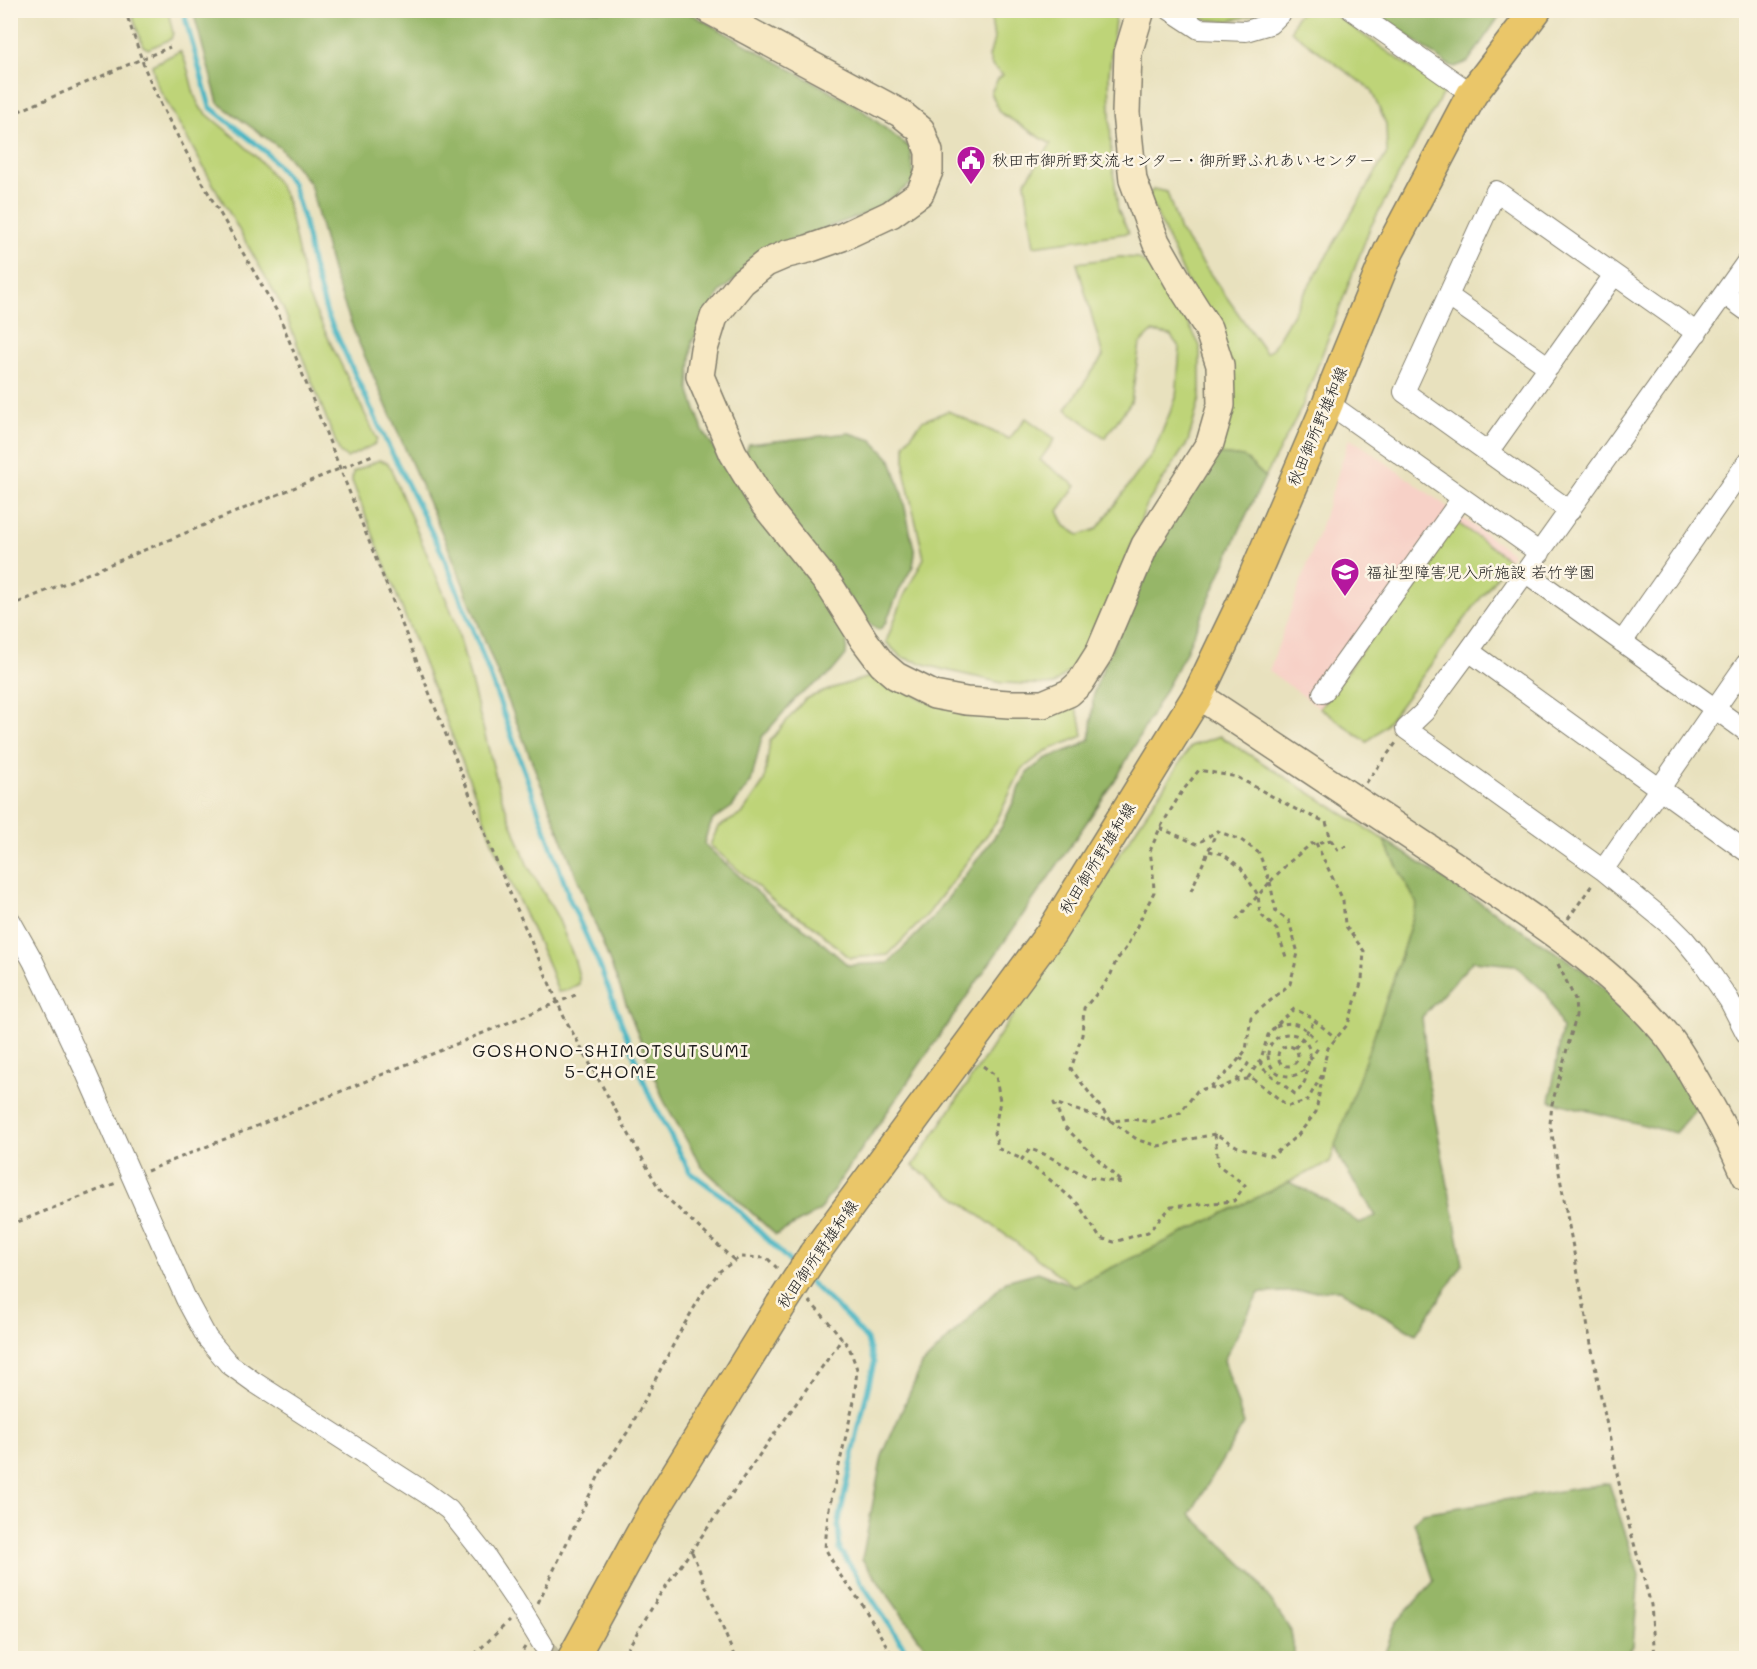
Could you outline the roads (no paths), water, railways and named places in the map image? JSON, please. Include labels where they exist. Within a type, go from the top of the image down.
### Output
[{"type":"main road","name":"秋田御所野雄和線","points":[[573,1659],[653,1512],[793,1301],[814,1254],[1051,933],[1198,695],[1245,597],[1328,403],[1389,251],[1472,94],[1536,10]]},
{"type":"street","points":[[708,10],[900,113],[921,130],[929,152],[929,171],[920,193],[891,214],[842,237],[766,263],[742,282],[714,317],[704,349],[700,376],[733,453],[764,504],[830,586],[882,664],[896,676],[934,695],[966,701],[1043,704],[1070,693],[1080,683],[1099,653],[1144,545],[1210,443],[1221,405],[1220,365],[1208,328],[1156,242],[1132,180],[1126,113],[1128,53],[1142,10]]},
{"type":"street","points":[[1170,10],[1199,29],[1246,31],[1269,24],[1284,10]]},
{"type":"street","points":[[1353,10],[1472,94]]},
{"type":"street","points":[[1570,511],[1404,392],[1496,191],[1696,333]]},
{"type":"street","points":[[1746,263],[1469,651],[1424,712],[1406,729],[1603,870],[1670,925],[1702,961],[1729,1000],[1746,1033]]},
{"type":"street","points":[[1488,452],[1614,275]]},
{"type":"street","points":[[1724,294],[1746,310]]},
{"type":"street","points":[[1448,296],[1549,367]]},
{"type":"street","points":[[1328,403],[1540,553]]},
{"type":"street","points":[[1622,642],[1746,464]]},
{"type":"street","points":[[1323,693],[1462,498]]},
{"type":"street","points":[[1526,572],[1746,731]]},
{"type":"street","points":[[1469,651],[1746,851]]},
{"type":"street","points":[[1603,870],[1746,664]]},
{"type":"street","points":[[1198,695],[1491,890],[1554,926],[1650,1016],[1668,1036],[1737,1131],[1746,1176]]},
{"type":"street","points":[[10,921],[33,961],[186,1299],[207,1338],[229,1364],[254,1382],[449,1510],[484,1554],[543,1645]]},
{"type":"waterway","points":[[183,10],[210,107],[266,152],[292,183],[327,314],[387,443],[443,555],[479,645],[568,896],[599,964],[650,1097],[690,1172],[729,1201],[794,1266]]},
{"type":"waterway","points":[[809,1281],[849,1319],[867,1340],[874,1363],[838,1526],[840,1550],[911,1658]]},
{"type":"tunnel","points":[[543,1645],[552,1658]]},
{"type":"place","name":"秋田市御所野交流センター・御所野ふれあいセンター","points":[[971,186]]},
{"type":"place","name":"福祉型障害児入所施設 若竹学園","points":[[1345,598]]},
{"type":"district","name":"GOSHONO-SHIMOTSUTSUMI 5-CHOME","points":[[611,1061]]}]
